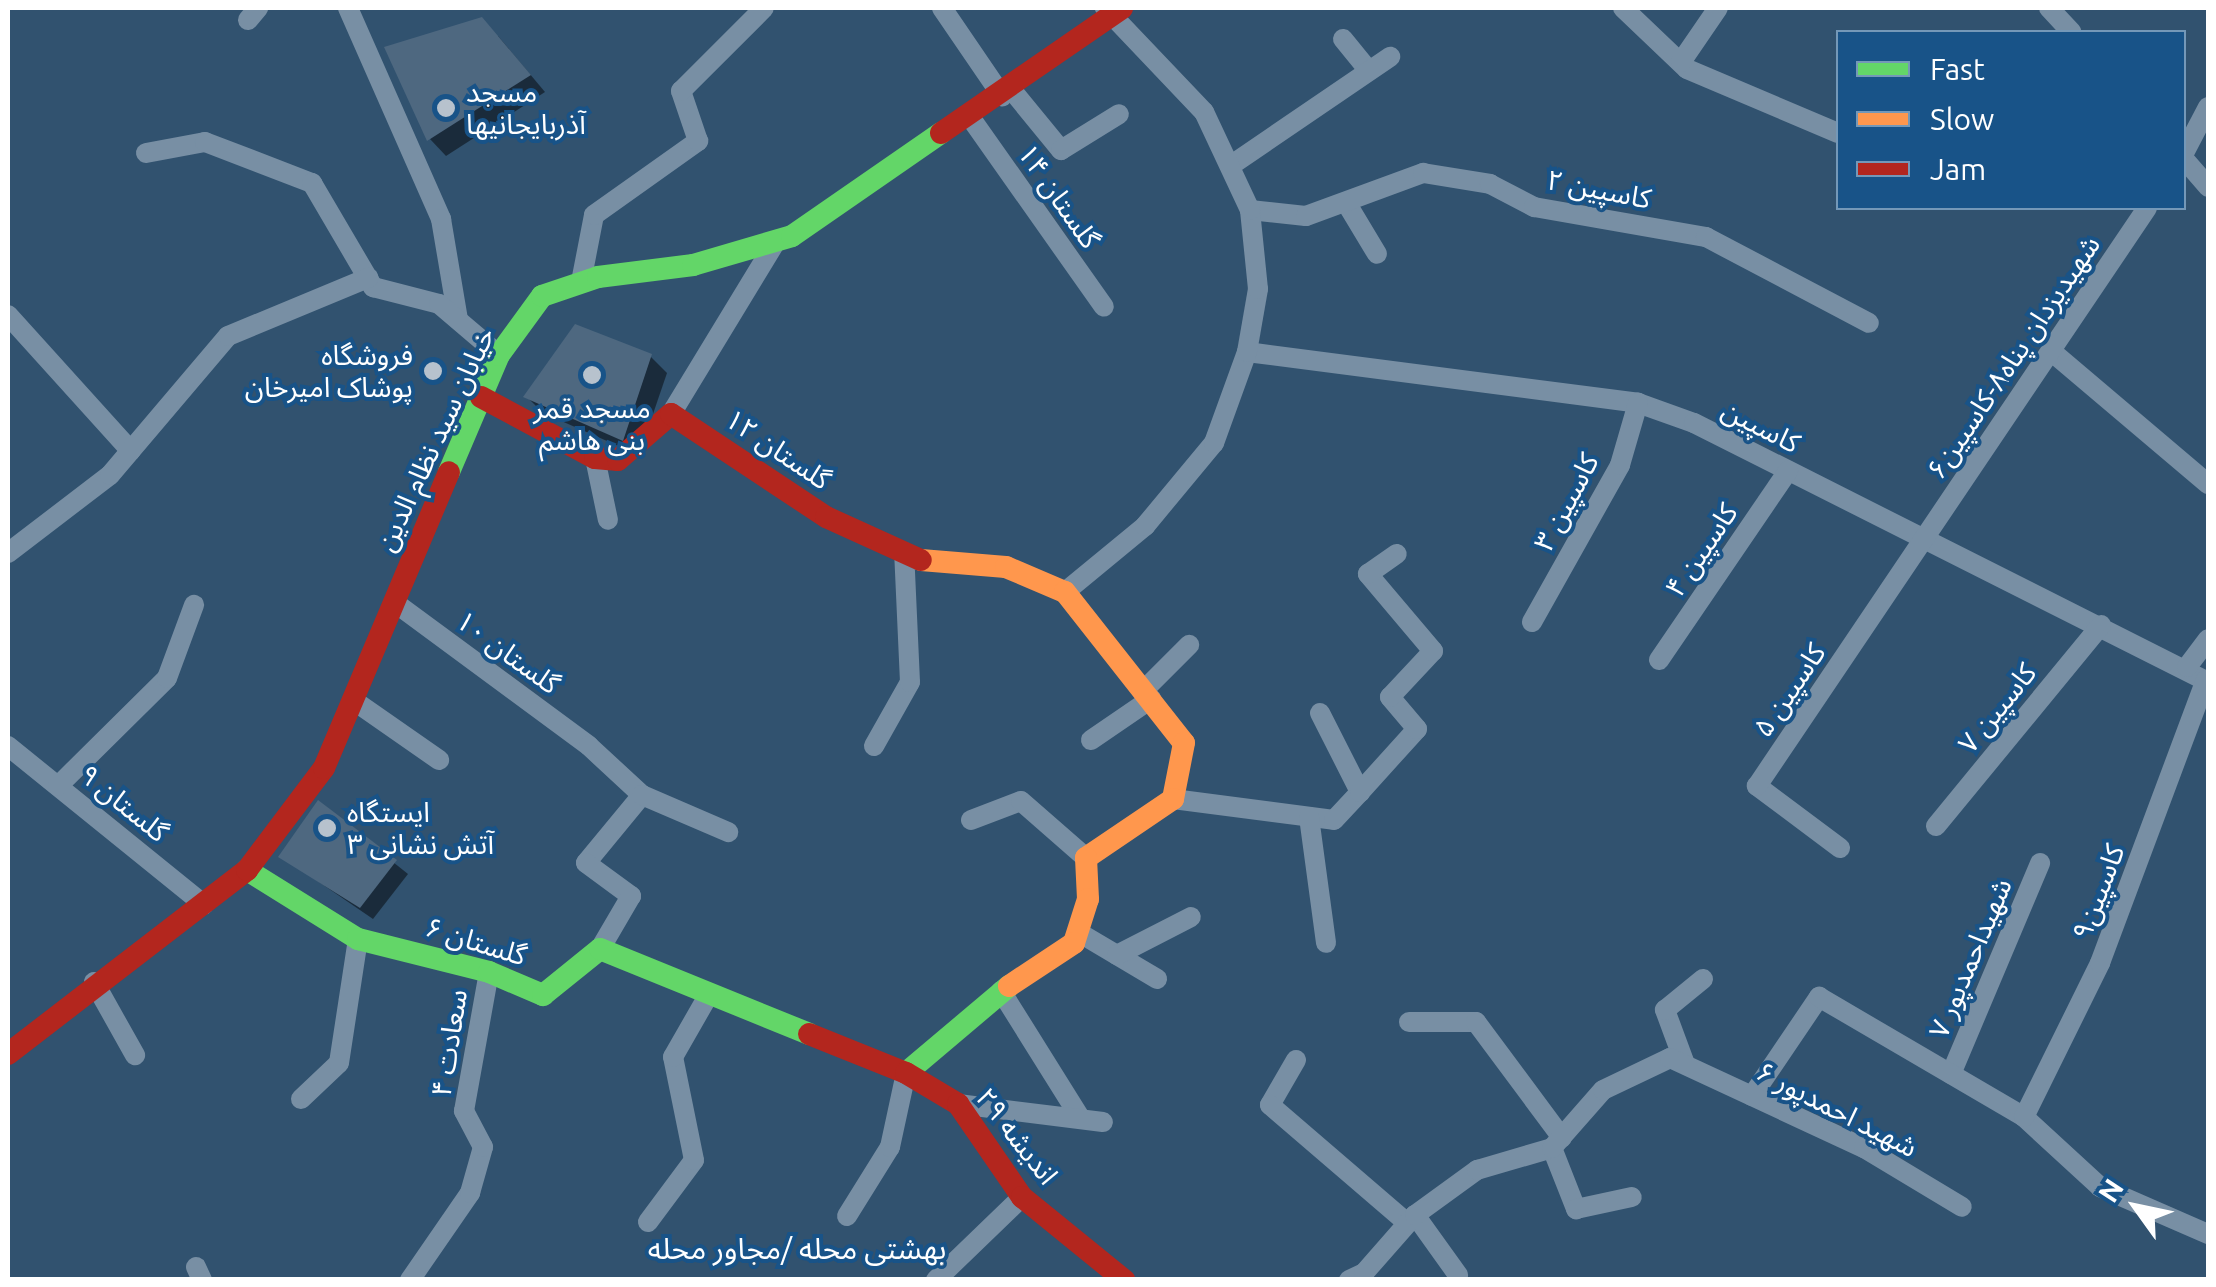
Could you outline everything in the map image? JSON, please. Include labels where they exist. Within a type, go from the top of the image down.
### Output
[{"type":"street","points":[[348,8],[440,219],[458,320]]},
{"type":"street","points":[[581,282],[594,214],[698,141],[681,91],[764,8]]},
{"type":"street","points":[[942,8],[1006,92],[1061,150],[1120,114]]},
{"type":"street","points":[[1623,8],[1680,62],[1836,132]]},
{"type":"street","points":[[1680,62],[1718,8]]},
{"type":"street","points":[[2049,8],[2069,30]]},
{"type":"street","points":[[1113,10],[1204,112],[1250,210],[1258,290],[1247,352],[1214,443],[1145,526],[1065,592],[1184,743],[1173,799]]},
{"type":"street","name":"خیابان سید نظام الدین","points":[[8,1054],[94,982],[248,870],[324,768],[499,355],[542,296],[581,282],[692,266],[776,241],[970,117],[1113,10]]},
{"type":"street","points":[[1343,39],[1369,71]]},
{"type":"street","points":[[1230,166],[1390,57]]},
{"type":"street","points":[[2186,152],[2208,107]]},
{"type":"street","name":"گلستان ۱۴","points":[[970,117],[1104,306]]},
{"type":"street","points":[[146,153],[205,142],[312,182],[373,288],[439,304],[499,355]]},
{"type":"street","points":[[2186,159],[2208,187]]},
{"type":"street","name":"کاسپین ۲","points":[[1250,210],[1306,216],[1347,204],[1422,172],[1490,184],[1534,207],[1706,237],[1869,323]]},
{"type":"street","points":[[1347,204],[1377,254]]},
{"type":"street","name":"شهیدیزدان پناه۸-کاسپین۶","points":[[1924,538],[2147,210]]},
{"type":"street","points":[[481,397],[595,458],[618,460],[671,414],[776,241]]},
{"type":"street","points":[[8,553],[110,475],[228,336],[368,278]]},
{"type":"street","points":[[8,315],[130,451]]},
{"type":"street","points":[[2051,351],[2208,484]]},
{"type":"street","name":"کاسپین","points":[[1247,352],[1638,404],[1788,471],[2187,667],[2207,681]]},
{"type":"street","name":"کاسپین ۳","points":[[1532,622],[1620,465],[1638,404]]},
{"type":"street","name":"گلستان ۱۲","points":[[671,414],[826,517],[921,560],[1006,568],[1065,592]]},
{"type":"street","points":[[595,458],[608,520]]},
{"type":"street","name":"کاسپین ۴","points":[[1659,660],[1788,471]]},
{"type":"street","name":"کاسپین ۵","points":[[1840,848],[1757,786],[1924,538]]},
{"type":"street","points":[[874,746],[910,682],[904,552]]},
{"type":"street","points":[[1086,858],[1173,799],[1334,820],[1417,729],[1390,697],[1433,651],[1368,574],[1397,554]]},
{"type":"street","name":"گلستان ۱۰","points":[[394,602],[589,746],[642,795],[728,832]]},
{"type":"street","points":[[58,786],[167,678],[194,606]]},
{"type":"street","name":"کاسپین ۷","points":[[1936,826],[2101,625]]},
{"type":"street","points":[[2187,667],[2208,638]]},
{"type":"street","points":[[1091,740],[1148,694],[1189,645]]},
{"type":"street","name":"کاسپین۹","points":[[2024,1117],[2100,962],[2207,681]]},
{"type":"street","points":[[352,700],[440,760]]},
{"type":"street","points":[[1320,713],[1360,792]]},
{"type":"street","name":"گلستان ۹","points":[[8,746],[204,905]]},
{"type":"street","points":[[642,795],[586,862],[631,896],[600,950],[906,1073]]},
{"type":"street","points":[[847,1216],[890,1147],[906,1073],[1001,991],[1074,943],[1078,932],[1088,899],[1086,858],[1022,801],[970,820]]},
{"type":"street","points":[[1309,817],[1326,944]]},
{"type":"street","name":"شهیداحمدپور ۷","points":[[1951,1074],[2040,863]]},
{"type":"street","name":"گلستان ۶","points":[[248,870],[358,939],[489,972],[544,995],[600,950]]},
{"type":"street","points":[[1117,955],[1190,917]]},
{"type":"street","points":[[1078,932],[1157,979]]},
{"type":"street","points":[[301,1098],[340,1063],[358,939]]},
{"type":"street","name":"سعادت ۴","points":[[410,1280],[470,1192],[483,1147],[464,1111],[489,972]]},
{"type":"street","points":[[1685,1064],[1665,1010],[1704,979]]},
{"type":"street","points":[[94,982],[135,1055]]},
{"type":"street","points":[[1001,991],[1081,1119]]},
{"type":"street","points":[[648,1222],[694,1160],[673,1057],[708,996]]},
{"type":"street","points":[[1752,1096],[1819,997],[2024,1117],[2100,1187],[2208,1234]]},
{"type":"street","points":[[1410,1022],[1476,1022],[1557,1143],[1576,1209],[1632,1197]]},
{"type":"street","points":[[1349,1280],[1364,1273],[1411,1219],[1477,1170],[1557,1143],[1603,1090],[1670,1058],[1685,1064]]},
{"type":"street","points":[[1296,1060],[1270,1105],[1411,1219],[1458,1275]]},
{"type":"street","name":"شهید احمدپور ۶","points":[[1685,1064],[1864,1148],[1962,1207]]},
{"type":"street","name":"اندیشه ۲۹","points":[[906,1073],[958,1104],[1022,1197],[1124,1280]]},
{"type":"street","points":[[958,1104],[1103,1122]]},
{"type":"street","points":[[936,1280],[1022,1197]]},
{"type":"building","name":"مسجد آذربایجانیها","points":[[482,17],[531,75],[427,141],[384,47]]},
{"type":"building","name":"مسجد قمر بنی هاشم","points":[[575,324],[652,354],[623,441],[523,397]]},
{"type":"building","name":"ایستگاه آتش نشانی ۳","points":[[318,800],[397,860],[360,908],[278,857]]},
{"type":"traffic: fast","points":[[449,472],[499,355],[542,296],[598,277],[693,265],[792,236],[941,133]]},
{"type":"traffic: fast","points":[[247,870],[358,939],[489,972],[543,995],[600,949],[809,1034]]},
{"type":"traffic: fast","points":[[906,1073],[1009,986]]},
{"type":"traffic: slow","points":[[921,560],[1006,567],[1065,592],[1184,743],[1173,799],[1086,858],[1088,899],[1074,943],[1009,986]]},
{"type":"traffic: jam","points":[[941,133],[1122,8]]},
{"type":"traffic: jam","points":[[481,397],[595,458],[618,460],[671,414],[826,517],[921,560]]},
{"type":"traffic: jam","points":[[8,1054],[247,870],[324,768],[449,472]]},
{"type":"traffic: jam","points":[[809,1034],[906,1073],[958,1104],[1022,1197],[1124,1280]]},
{"type":"place","name":"مسجد آذربایجانیها","points":[[446,108]]},
{"type":"place","name":"فروشگاه پوشاک امیرخان","points":[[433,371]]},
{"type":"place","name":"مسجد قمر بنی هاشم","points":[[592,375]]},
{"type":"place","name":"ایستگاه آتش نشانی ۳","points":[[327,828]]},
{"type":"district","name":"بهشتی محله /مجاور محله","points":[[797,1248]]}]
